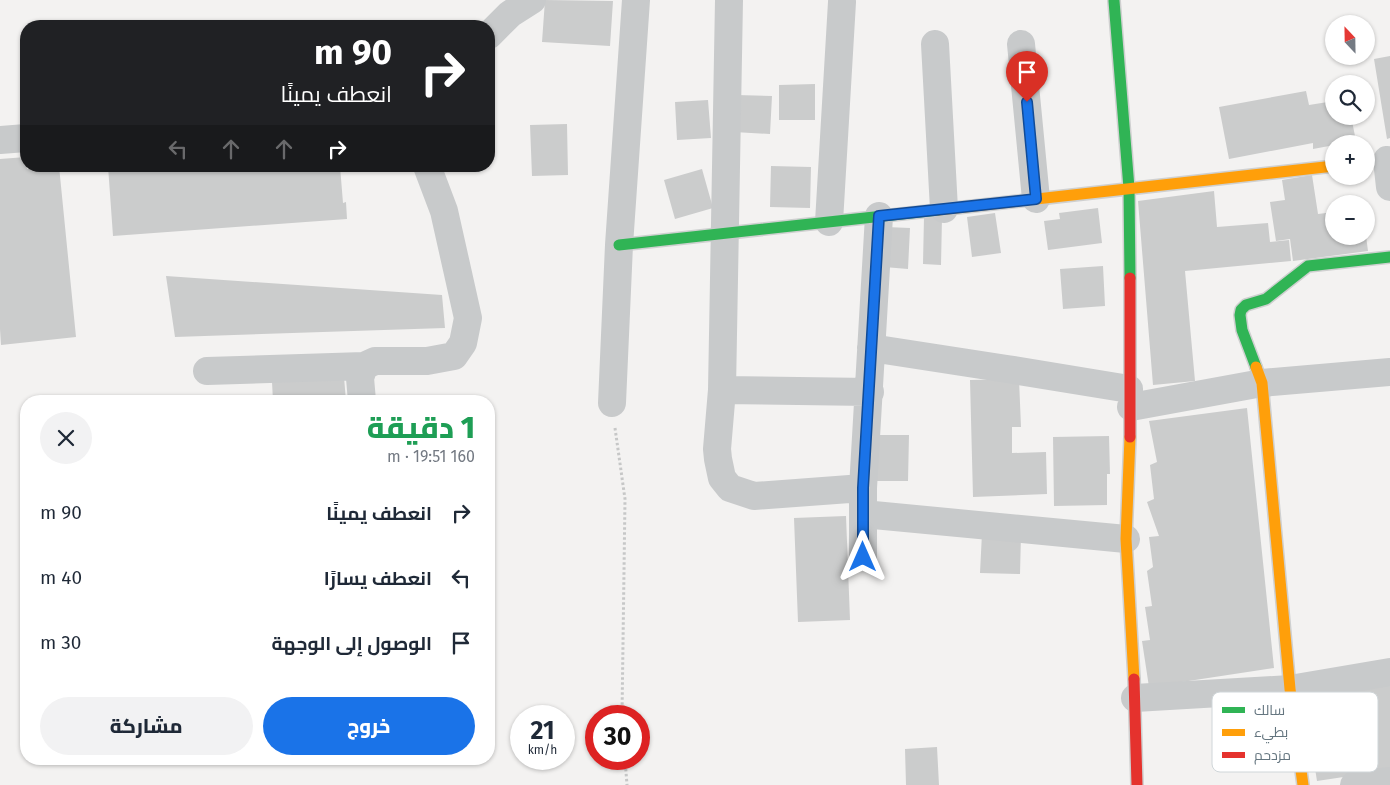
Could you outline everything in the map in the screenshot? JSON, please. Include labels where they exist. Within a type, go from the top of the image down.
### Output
[{"type":"street","points":[[495,29],[510,14],[532,0]]},
{"type":"street","points":[[612,403],[618,245],[636,0]]},
{"type":"street","points":[[729,0],[722,390],[717,450],[722,478],[730,488],[754,496],[863,501],[1126,539]]},
{"type":"street","points":[[1114,1],[1130,188],[1130,398],[1126,539],[1135,698],[1137,785]]},
{"type":"street","points":[[829,222],[842,2]]},
{"type":"street","points":[[935,44],[944,209]]},
{"type":"street","points":[[1021,44],[1036,199]]},
{"type":"street","points":[[0,140],[20,138]]},
{"type":"street","points":[[1381,160],[1390,187]]},
{"type":"street","points":[[618,245],[1325,167]]},
{"type":"street","points":[[207,371],[364,366],[375,361],[427,361],[454,356],[463,343],[468,318],[444,211],[429,172]]},
{"type":"street","points":[[863,557],[863,501],[879,216]]},
{"type":"street","points":[[1290,692],[1262,383],[1240,320],[1241,310],[1246,305],[1266,299],[1308,266],[1390,257]]},
{"type":"street","points":[[871,348],[1007,369],[1130,398],[1262,383],[1390,372]]},
{"type":"street","points":[[361,395],[360,378],[364,366]]},
{"type":"street","points":[[722,390],[870,392]]},
{"type":"street","points":[[1238,692],[1290,689],[1390,672]]},
{"type":"street","points":[[1135,698],[1212,694]]},
{"type":"street","points":[[1301,772],[1303,785]]},
{"type":"street","points":[[1354,785],[1390,781]]},
{"type":"path","points":[[612,403],[625,499],[622,705]]},
{"type":"path","points":[[626,770],[628,785]]},
{"type":"building","points":[[545,0],[613,1],[610,46],[542,42]]},
{"type":"building","points":[[1390,56],[1390,138],[1387,139],[1375,65],[1375,59]]},
{"type":"building","points":[[815,84],[815,120],[779,120],[779,85]]},
{"type":"building","points":[[1306,91],[1309,105],[1325,102],[1325,125],[1353,125],[1355,135],[1325,135],[1325,147],[1313,149],[1313,143],[1229,159],[1219,107]]},
{"type":"building","points":[[736,95],[772,96],[770,134],[734,132]]},
{"type":"building","points":[[708,100],[711,138],[677,140],[675,102]]},
{"type":"building","points":[[567,124],[568,175],[532,176],[530,125]]},
{"type":"building","points":[[20,157],[20,172],[60,172],[76,337],[1,345],[0,159]]},
{"type":"building","points":[[771,166],[811,167],[810,208],[770,207]]},
{"type":"building","points":[[702,169],[713,208],[675,219],[664,180]]},
{"type":"building","points":[[108,172],[340,172],[343,203],[346,202],[347,219],[113,236]]},
{"type":"building","points":[[1312,175],[1318,214],[1325,213],[1325,245],[1367,245],[1368,251],[1293,261],[1290,239],[1276,241],[1270,202],[1285,200],[1282,180]]},
{"type":"building","points":[[1214,191],[1217,227],[1268,223],[1270,242],[1289,240],[1291,261],[1185,271],[1195,381],[1153,385],[1138,201]]},
{"type":"building","points":[[1098,208],[1102,243],[1048,250],[1044,221],[1060,219],[1059,213]]},
{"type":"building","points":[[995,213],[1001,253],[972,257],[967,217]]},
{"type":"building","points":[[924,217],[942,217],[941,265],[923,264]]},
{"type":"building","points":[[886,227],[910,228],[908,269],[884,267]]},
{"type":"building","points":[[1103,266],[1105,306],[1063,309],[1060,269]]},
{"type":"building","points":[[166,276],[442,295],[445,328],[175,337]]},
{"type":"building","points":[[344,377],[346,395],[273,395],[272,382]]},
{"type":"building","points":[[1019,379],[1021,427],[1012,427],[1012,453],[1046,452],[1047,494],[973,497],[970,380]]},
{"type":"building","points":[[1247,408],[1274,668],[1149,687],[1142,641],[1150,640],[1145,607],[1152,606],[1147,571],[1153,567],[1149,537],[1159,536],[1147,502],[1154,499],[1150,465],[1157,462],[1149,421]]},
{"type":"building","points":[[872,435],[909,435],[908,481],[872,481]]},
{"type":"building","points":[[1109,436],[1110,474],[1107,474],[1107,505],[1054,506],[1053,437]]},
{"type":"building","points":[[846,516],[850,620],[798,622],[794,518]]},
{"type":"building","points":[[982,533],[1021,534],[1020,574],[980,573]]},
{"type":"building","points":[[1390,679],[1390,770],[1378,772],[1378,692],[1303,692]]},
{"type":"building","points":[[937,747],[939,785],[906,785],[905,749]]},
{"type":"building","points":[[1316,772],[1377,772],[1317,781]]},
{"type":"traffic: fast","points":[[1114,1],[1129,188],[1130,278]]},
{"type":"traffic: fast","points":[[619,245],[938,210]]},
{"type":"traffic: fast","points":[[1256,367],[1242,330],[1240,315],[1241,310],[1246,305],[1266,299],[1308,266],[1390,257]]},
{"type":"traffic: slow","points":[[938,210],[1325,167]]},
{"type":"traffic: slow","points":[[1256,367],[1262,383],[1290,692]]},
{"type":"traffic: slow","points":[[1130,437],[1126,539],[1134,679]]},
{"type":"traffic: slow","points":[[1301,772],[1303,785]]},
{"type":"traffic: jam","points":[[1130,278],[1130,437]]},
{"type":"traffic: jam","points":[[1134,679],[1137,785]]},
{"type":"route","points":[[863,557],[863,488],[879,216],[1036,199],[1027,102]]}]
